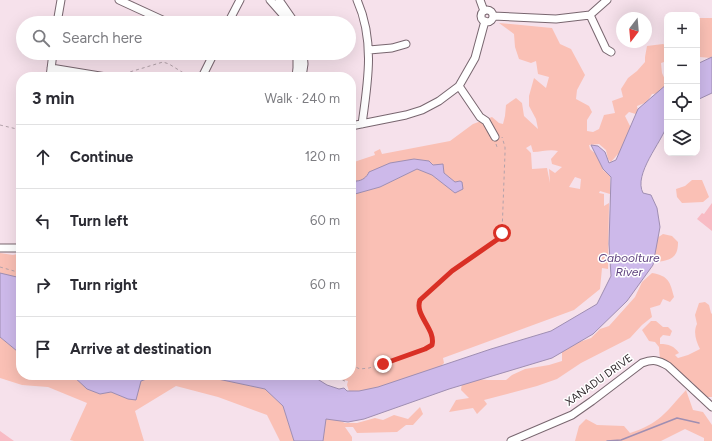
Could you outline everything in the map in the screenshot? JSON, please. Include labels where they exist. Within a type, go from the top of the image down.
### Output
[{"type":"street","points":[[59,16],[61,0]]},
{"type":"street","points":[[119,0],[154,16]]},
{"type":"street","points":[[232,16],[240,0]]},
{"type":"street","points":[[270,0],[284,16]]},
{"type":"street","points":[[279,0],[290,16]]},
{"type":"street","points":[[357,0],[366,28],[369,50],[369,74],[362,124]]},
{"type":"street","points":[[480,0],[484,11],[481,17],[485,21]]},
{"type":"street","points":[[493,16],[556,19],[590,15],[608,0]]},
{"type":"street","points":[[484,11],[490,10],[493,16]]},
{"type":"street","points":[[590,15],[606,49],[611,52]]},
{"type":"street","points":[[485,21],[490,21],[493,16]]},
{"type":"street","points":[[356,125],[406,115],[422,110],[439,101],[459,86],[476,58],[485,21]]},
{"type":"street","points":[[369,50],[392,48],[406,44]]},
{"type":"street","points":[[51,72],[52,60]]},
{"type":"street","points":[[204,72],[210,60]]},
{"type":"street","points":[[296,72],[297,60]]},
{"type":"street","points":[[303,72],[304,60]]},
{"type":"street","points":[[51,68],[75,72]]},
{"type":"street","points":[[459,86],[480,117],[486,121],[498,137]]},
{"type":"street","points":[[0,248],[16,248]]},
{"type":"street","name":"XANADU DRIVE","points":[[511,441],[572,415],[642,363],[650,360],[660,361],[668,366],[712,407]]},
{"type":"path","points":[[130,72],[163,62],[182,72]]},
{"type":"path","points":[[0,125],[16,129]]},
{"type":"path","points":[[356,367],[360,369],[369,368],[425,349],[432,345],[432,336],[419,307],[420,300],[452,271],[498,239],[502,233],[505,147],[498,137]]},
{"type":"path","points":[[0,267],[16,272]]},
{"type":"shaded area","points":[[700,18],[712,18],[711,58],[700,57]]},
{"type":"shaded area","points":[[499,23],[552,28],[560,44],[571,49],[585,75],[577,90],[576,99],[589,106],[592,112],[587,120],[587,131],[593,132],[599,129],[604,115],[615,113],[612,101],[623,97],[621,89],[628,78],[645,62],[647,48],[652,48],[652,45],[664,44],[664,62],[661,63],[664,77],[664,88],[661,93],[652,94],[647,102],[637,106],[639,115],[629,112],[625,116],[632,130],[625,148],[611,162],[608,159],[606,150],[599,144],[589,145],[590,149],[598,156],[603,170],[610,176],[610,194],[600,191],[599,193],[604,194],[604,206],[609,203],[608,269],[602,268],[600,289],[574,310],[443,358],[444,363],[438,369],[368,393],[350,394],[347,385],[348,381],[344,380],[356,380],[356,194],[380,187],[417,169],[432,175],[455,193],[460,181],[455,182],[429,161],[414,159],[368,176],[356,186],[356,161],[375,155],[374,152],[380,149],[382,154],[450,141],[473,124],[492,117],[499,123],[503,124],[506,105],[516,98],[522,103],[524,116],[538,129],[536,119],[529,106],[529,96],[534,78],[546,88],[549,77],[538,74],[536,61],[531,63],[519,59],[515,47],[514,34]],"holes":[[[531,145],[533,152],[552,150],[558,151],[551,159],[552,164],[562,167],[555,173],[549,169],[550,183],[547,168],[532,169],[531,153],[526,148]],[[575,177],[581,179],[580,189],[569,187]]]},
{"type":"shaded area","points":[[692,180],[702,180],[709,197],[703,202],[682,203],[677,197],[676,189],[685,186]]},
{"type":"shaded area","points":[[663,234],[672,236],[678,242],[677,252],[670,259],[657,262],[653,257],[654,240]]},
{"type":"shaded area","points":[[0,253],[16,254],[16,281],[5,274],[0,281]]},
{"type":"shaded area","points":[[652,273],[658,274],[668,280],[674,297],[670,302],[663,299],[660,305],[650,308],[652,317],[630,338],[581,363],[557,379],[484,400],[487,404],[477,414],[473,408],[449,412],[456,400],[469,398],[461,390],[462,383],[475,379],[506,380],[512,375],[525,369],[562,361],[562,348],[591,338],[600,329],[609,326],[635,297],[642,282]]},
{"type":"shaded area","points":[[705,302],[709,305],[712,314],[712,397],[705,397],[692,382],[682,379],[660,360],[659,347],[655,342],[649,341],[642,330],[651,321],[656,321],[663,327],[668,327],[672,331],[670,336],[663,335],[660,338],[660,344],[673,347],[679,353],[675,355],[678,358],[688,355],[700,349],[697,343],[695,330],[697,324],[695,315],[699,303]]},
{"type":"shaded area","points":[[0,337],[16,350],[16,380],[77,380],[87,389],[100,394],[111,392],[128,399],[141,381],[144,380],[223,380],[265,389],[283,406],[294,441],[280,441],[267,415],[218,397],[176,386],[135,411],[144,441],[74,441],[70,440],[87,403],[48,387],[22,385],[0,378]]},
{"type":"shaded area","points":[[686,390],[693,410],[703,412],[712,425],[712,441],[704,441],[704,438],[685,429],[661,441],[575,441],[579,426],[586,419],[597,425],[624,426],[630,433],[648,426],[667,411]]},
{"type":"shaded area","points":[[420,407],[423,414],[413,425],[406,425],[397,432],[357,433],[353,427],[345,427],[352,437],[352,441],[320,441],[324,416],[334,418],[345,423],[357,423],[375,418],[383,420],[394,415],[408,419]]},
{"type":"water","points":[[712,57],[712,93],[700,99],[700,84],[700,63]]},
{"type":"water","name":"Caboolture River","points":[[664,87],[664,132],[649,158],[642,177],[641,185],[643,193],[651,195],[657,208],[660,227],[653,265],[627,301],[593,334],[552,358],[449,389],[364,419],[348,422],[326,419],[323,441],[294,441],[283,406],[265,389],[223,380],[319,380],[327,385],[339,389],[344,388],[347,391],[359,391],[378,387],[491,349],[551,331],[597,304],[611,276],[609,244],[611,177],[603,169],[591,145],[598,146],[605,152],[609,163],[616,160],[638,109]]},
{"type":"water","points":[[414,159],[429,161],[433,165],[443,164],[444,173],[455,182],[462,182],[463,189],[455,193],[432,175],[417,169],[380,187],[356,194],[356,181],[367,176],[369,172],[390,163]]},
{"type":"water","points":[[0,273],[16,277],[16,350],[0,337]]},
{"type":"water","points":[[77,380],[144,380],[141,381],[136,400],[128,399],[111,392],[100,394],[87,389]]},
{"type":"building","points":[[712,203],[712,231],[697,219],[702,213],[704,214]]},
{"type":"building","points":[[0,431],[14,441],[0,441]]},
{"type":"waterway","points":[[607,441],[621,440],[677,418],[699,423]]},
{"type":"route","points":[[383,364],[429,348],[432,345],[432,336],[419,307],[420,300],[452,271],[498,239],[502,233]]}]
